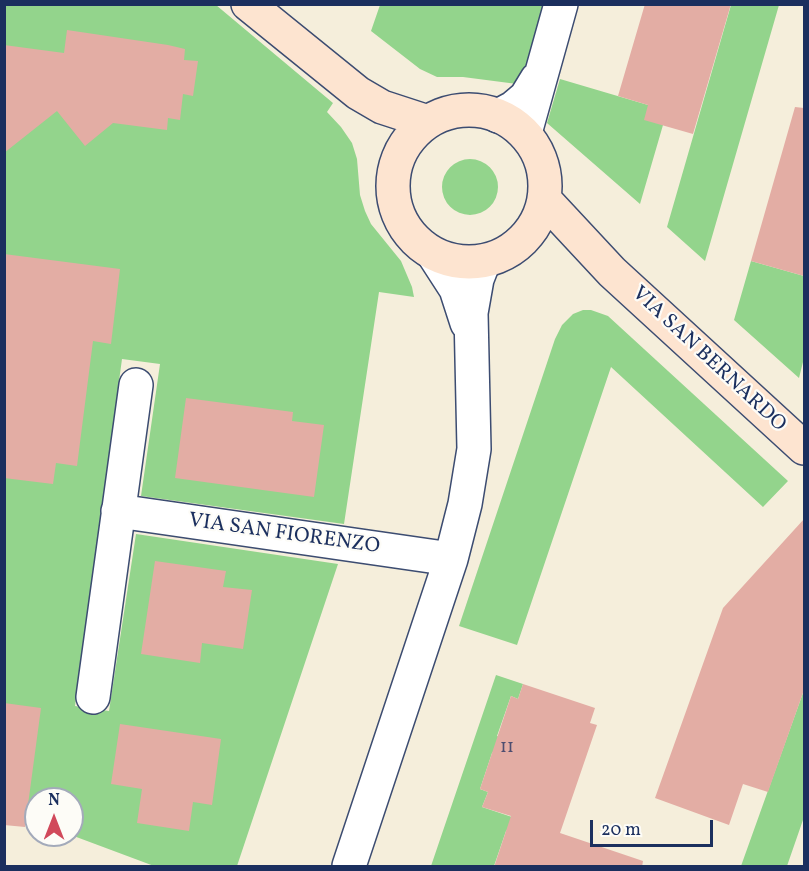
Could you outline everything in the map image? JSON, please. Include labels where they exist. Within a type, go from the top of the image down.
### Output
[{"type":"street","points":[[248,4],[358,93],[382,107],[428,122]]},
{"type":"street","points":[[512,124],[540,75],[561,4]]},
{"type":"street","points":[[358,93],[375,120],[396,163]]},
{"type":"street","points":[[434,255],[467,263],[484,261],[511,250],[523,240],[540,214],[545,182],[542,164],[535,148],[512,124],[475,110],[451,112],[428,122],[414,133],[403,147],[396,163],[392,190],[398,216],[413,238],[434,255],[456,289],[470,336]]},
{"type":"street","name":"VIA SAN BERNARDO","points":[[544,199],[612,272],[804,448]]},
{"type":"street","name":"VIA SAN BERNARDO","points":[[523,240],[566,247],[612,272]]},
{"type":"street","points":[[350,867],[451,559],[465,504],[474,449],[470,336],[473,296],[484,261]]},
{"type":"street","points":[[93,697],[136,385]]},
{"type":"street","name":"VIA SAN FIORENZO","points":[[118,511],[451,559]]},
{"type":"green space","points":[[5,5],[216,5],[333,103],[327,112],[352,143],[357,159],[360,195],[365,211],[371,224],[401,261],[414,297],[379,292],[344,524],[141,496],[160,364],[122,359],[75,706],[109,711],[136,534],[338,564],[237,866],[154,866],[84,840],[84,787],[24,787],[24,817],[5,810]]},
{"type":"green space","points":[[380,5],[547,5],[526,75],[517,84],[463,77],[437,77],[420,69],[371,31]]},
{"type":"green space","points":[[731,5],[779,5],[705,261],[667,227]]},
{"type":"green space","points":[[560,79],[648,105],[663,125],[640,204],[547,123]]},
{"type":"green space","points":[[470,159],[485,164],[493,172],[498,187],[493,202],[485,210],[470,215],[455,210],[447,202],[442,187],[447,172],[455,164]]},
{"type":"green space","points":[[751,261],[804,276],[804,358],[799,378],[734,320]]},
{"type":"green space","points":[[591,310],[608,316],[788,481],[763,507],[611,367],[517,645],[459,626],[555,339],[562,325],[573,314]]},
{"type":"green space","points":[[496,675],[523,684],[518,699],[511,696],[497,736],[505,739],[492,753],[480,789],[488,792],[482,807],[518,819],[506,831],[494,866],[431,866]]},
{"type":"green space","points":[[804,690],[804,817],[787,866],[741,866]]},
{"type":"building","points":[[645,4],[731,4],[693,134],[644,120],[648,105],[618,96]]},
{"type":"building","points":[[67,30],[185,49],[184,60],[198,61],[193,96],[183,94],[180,120],[168,118],[167,130],[113,123],[85,146],[57,111],[4,153],[4,45],[64,53]]},
{"type":"building","points":[[795,107],[804,108],[804,276],[751,261]]},
{"type":"building","points":[[4,254],[120,269],[111,344],[93,341],[77,466],[56,463],[53,484],[4,478]]},
{"type":"building","points":[[186,398],[293,412],[292,421],[324,425],[314,497],[175,478]]},
{"type":"building","points":[[804,519],[804,690],[768,792],[743,784],[729,825],[655,798],[723,608]]},
{"type":"building","points":[[155,561],[226,571],[223,587],[252,590],[243,649],[202,643],[200,663],[141,654]]},
{"type":"building","points":[[523,684],[595,708],[590,723],[597,725],[560,833],[643,861],[642,867],[494,867],[511,816],[482,807],[488,792],[480,789],[511,696],[518,699]]},
{"type":"building","points":[[4,703],[41,708],[30,787],[24,787],[24,827],[4,825]]},
{"type":"building","points":[[120,724],[221,739],[212,805],[193,802],[189,831],[137,823],[142,789],[111,784]]}]
